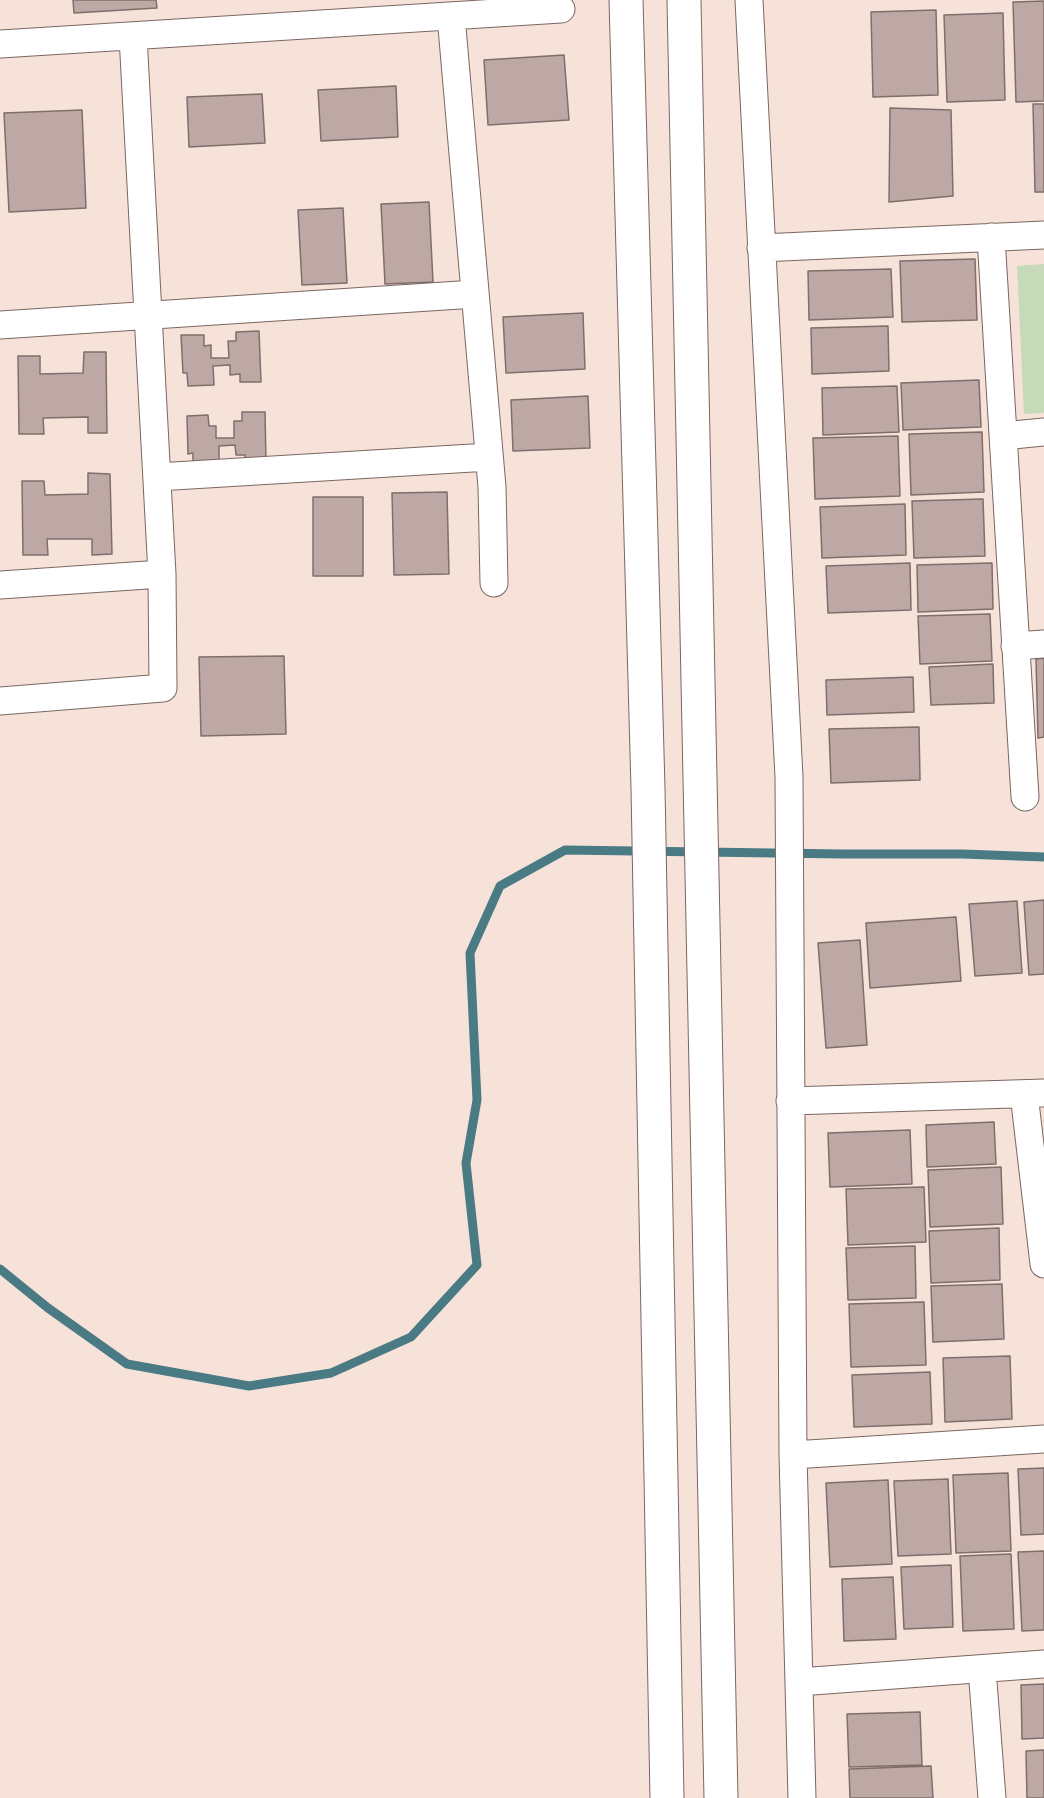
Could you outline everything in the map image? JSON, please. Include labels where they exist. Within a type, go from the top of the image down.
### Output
[{"type":"street","points":[[626,0],[648,788],[667,1798]]},
{"type":"street","points":[[684,0],[722,1798]]},
{"type":"street","points":[[749,0],[789,777],[793,1455],[802,1798]]},
{"type":"street","points":[[0,45],[561,9]]},
{"type":"street","points":[[451,16],[489,457],[494,583]]},
{"type":"street","points":[[0,701],[163,688],[162,574],[133,36]]},
{"type":"street","points":[[761,248],[1044,235]]},
{"type":"street","points":[[991,237],[1025,797]]},
{"type":"street","points":[[0,326],[475,294]]},
{"type":"street","points":[[1003,436],[1044,432]]},
{"type":"street","points":[[157,477],[489,457]]},
{"type":"street","points":[[0,585],[162,574]]},
{"type":"street","points":[[1015,646],[1044,644]]},
{"type":"street","points":[[790,1101],[1034,1094],[1044,1264]]},
{"type":"street","points":[[793,1455],[1044,1439]]},
{"type":"street","points":[[799,1682],[1044,1664]]},
{"type":"street","points":[[982,1669],[992,1798]]},
{"type":"green space","points":[[1044,264],[1044,413],[1024,414],[1017,266]]},
{"type":"building","points":[[73,0],[156,0],[157,8],[74,13]]},
{"type":"building","points":[[1044,1],[1044,101],[1016,102],[1013,2]]},
{"type":"building","points":[[936,10],[938,95],[873,97],[871,12]]},
{"type":"building","points":[[1003,13],[1005,100],[947,102],[944,15]]},
{"type":"building","points":[[564,55],[569,120],[488,125],[484,60]]},
{"type":"building","points":[[396,86],[398,137],[321,141],[318,90]]},
{"type":"building","points":[[262,94],[265,143],[189,147],[187,97]]},
{"type":"building","points":[[1033,104],[1044,104],[1044,192],[1035,192]]},
{"type":"building","points":[[890,108],[951,110],[953,196],[889,202]]},
{"type":"building","points":[[82,110],[86,208],[9,212],[4,113]]},
{"type":"building","points":[[429,202],[433,282],[385,284],[381,204]]},
{"type":"building","points":[[343,208],[347,283],[302,285],[298,210]]},
{"type":"building","points":[[975,259],[977,320],[902,322],[900,261]]},
{"type":"building","points":[[891,269],[893,317],[809,320],[808,271]]},
{"type":"building","points":[[583,313],[585,369],[506,373],[503,317]]},
{"type":"building","points":[[888,326],[889,371],[812,374],[811,328]]},
{"type":"building","points":[[259,331],[261,382],[240,382],[240,374],[230,375],[230,365],[213,366],[214,385],[188,386],[187,373],[183,373],[181,335],[204,335],[204,346],[211,345],[211,358],[229,358],[228,341],[236,341],[236,332]]},
{"type":"building","points":[[84,352],[106,352],[107,433],[88,433],[88,417],[43,418],[44,434],[19,434],[18,356],[40,356],[40,374],[83,373]]},
{"type":"building","points":[[979,380],[981,427],[903,430],[901,383]]},
{"type":"building","points":[[897,386],[899,432],[823,435],[822,388]]},
{"type":"building","points":[[588,396],[590,448],[513,451],[511,400]]},
{"type":"building","points":[[242,412],[265,412],[266,462],[245,463],[245,455],[236,455],[235,445],[219,446],[219,465],[193,466],[193,453],[188,454],[187,416],[208,415],[209,426],[216,426],[216,438],[234,438],[234,421],[242,421]]},
{"type":"building","points":[[982,432],[984,492],[911,495],[909,434]]},
{"type":"building","points":[[898,436],[900,496],[815,499],[813,438]]},
{"type":"building","points":[[88,473],[110,474],[112,554],[92,555],[92,539],[47,539],[48,555],[23,555],[22,481],[44,481],[45,495],[88,494]]},
{"type":"building","points":[[447,492],[449,574],[394,575],[392,493]]},
{"type":"building","points":[[313,497],[363,497],[363,576],[313,576]]},
{"type":"building","points":[[983,499],[985,556],[914,558],[912,501]]},
{"type":"building","points":[[905,504],[906,555],[822,558],[820,507]]},
{"type":"building","points":[[910,563],[911,610],[828,613],[826,566]]},
{"type":"building","points":[[992,563],[993,609],[918,612],[917,565]]},
{"type":"building","points":[[990,614],[992,661],[920,664],[918,616]]},
{"type":"building","points":[[284,656],[286,734],[201,736],[199,657]]},
{"type":"building","points":[[1044,658],[1044,737],[1038,738],[1036,659]]},
{"type":"building","points":[[993,664],[994,703],[931,705],[929,667]]},
{"type":"building","points":[[913,677],[914,712],[827,715],[826,680]]},
{"type":"building","points":[[919,727],[920,780],[831,783],[829,729]]},
{"type":"building","points":[[1044,900],[1044,974],[1029,975],[1024,902]]},
{"type":"building","points":[[1017,901],[1022,973],[975,976],[969,904]]},
{"type":"building","points":[[956,917],[961,981],[870,988],[866,923]]},
{"type":"building","points":[[860,940],[867,1045],[826,1048],[818,943]]},
{"type":"building","points":[[994,1122],[996,1164],[927,1167],[926,1125]]},
{"type":"building","points":[[910,1130],[912,1184],[830,1187],[828,1133]]},
{"type":"building","points":[[1001,1167],[1003,1224],[930,1227],[928,1170]]},
{"type":"building","points":[[924,1187],[926,1242],[848,1245],[846,1189]]},
{"type":"building","points":[[999,1228],[1000,1280],[931,1283],[929,1231]]},
{"type":"building","points":[[915,1246],[916,1298],[848,1300],[846,1248]]},
{"type":"building","points":[[1002,1284],[1004,1339],[933,1342],[931,1286]]},
{"type":"building","points":[[924,1302],[926,1365],[851,1367],[849,1304]]},
{"type":"building","points":[[1010,1356],[1012,1419],[945,1422],[943,1358]]},
{"type":"building","points":[[930,1372],[932,1424],[854,1427],[852,1375]]},
{"type":"building","points":[[1044,1468],[1044,1534],[1021,1535],[1018,1469]]},
{"type":"building","points":[[1008,1473],[1011,1551],[956,1553],[953,1475]]},
{"type":"building","points":[[948,1479],[951,1554],[898,1556],[894,1481]]},
{"type":"building","points":[[888,1480],[892,1564],[830,1567],[826,1483]]},
{"type":"building","points":[[1044,1551],[1044,1630],[1022,1631],[1018,1552]]},
{"type":"building","points":[[1011,1554],[1014,1629],[963,1631],[960,1556]]},
{"type":"building","points":[[951,1565],[953,1627],[904,1629],[901,1567]]},
{"type":"building","points":[[893,1577],[896,1639],[844,1641],[842,1579]]},
{"type":"building","points":[[1044,1684],[1044,1738],[1022,1739],[1021,1685]]},
{"type":"building","points":[[920,1712],[922,1765],[849,1767],[847,1714]]},
{"type":"building","points":[[1044,1750],[1044,1798],[1027,1798],[1026,1751]]},
{"type":"building","points":[[931,1766],[933,1798],[850,1798],[849,1769]]},
{"type":"waterway","points":[[0,1269],[48,1308],[127,1364],[249,1386],[331,1373],[411,1337],[477,1265],[466,1163],[477,1100],[470,953],[500,886],[565,850],[963,854],[1044,857]]}]
